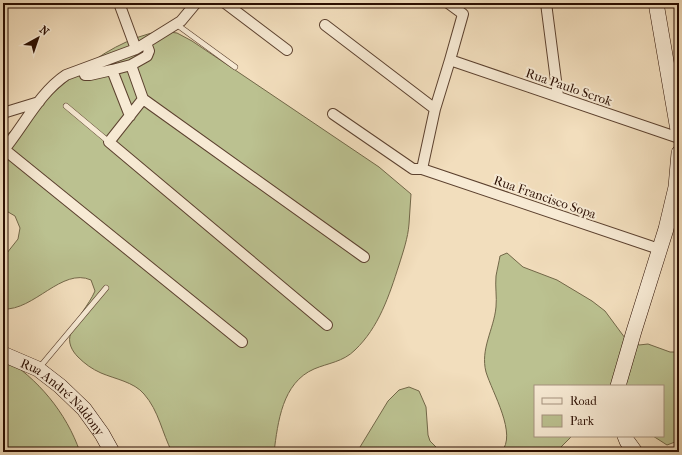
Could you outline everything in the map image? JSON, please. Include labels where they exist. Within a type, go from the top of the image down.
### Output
[{"type":"street","points":[[119,3],[136,49]]},
{"type":"street","points":[[196,3],[181,21],[136,49],[66,75],[58,80],[39,102],[4,150],[242,342]]},
{"type":"street","points":[[225,3],[287,50]]},
{"type":"street","points":[[422,169],[435,109],[463,14],[448,3]]},
{"type":"street","points":[[546,3],[558,96]]},
{"type":"street","points":[[656,3],[679,137]]},
{"type":"street","points":[[324,25],[435,109]]},
{"type":"street","points":[[82,70],[85,74],[90,75],[131,65],[147,56],[149,51],[146,43]]},
{"type":"street","name":"Rua Paulo Scrok","points":[[450,60],[679,137]]},
{"type":"street","points":[[131,65],[143,99],[364,257]]},
{"type":"street","points":[[112,70],[130,116]]},
{"type":"street","points":[[143,99],[109,142],[327,325]]},
{"type":"street","points":[[3,113],[39,102]]},
{"type":"street","name":"Rua Francisco Sopa","points":[[333,114],[413,169],[422,169],[659,249]]},
{"type":"street","points":[[618,385],[659,249],[676,205],[679,153]]},
{"type":"street","name":"Rua André Naldony","points":[[3,354],[38,369],[60,386],[84,410],[102,434],[112,452]]},
{"type":"street","points":[[625,437],[636,452]]},
{"type":"lane","points":[[176,24],[235,67]]},
{"type":"lane","points":[[66,106],[109,142]]},
{"type":"lane","points":[[38,369],[106,288]]},
{"type":"green space","points":[[161,31],[177,33],[192,41],[379,167],[411,194],[405,245],[391,288],[377,321],[363,341],[350,354],[340,360],[314,369],[303,375],[295,384],[288,394],[280,416],[274,452],[172,452],[157,415],[144,394],[135,386],[92,368],[78,357],[72,349],[70,343],[71,333],[95,291],[91,280],[80,278],[69,279],[26,303],[14,308],[3,309],[3,258],[18,239],[20,228],[15,216],[3,209],[3,138],[57,90],[95,60],[116,47],[138,37]]},
{"type":"green space","points":[[507,253],[523,267],[557,280],[592,301],[605,311],[625,338],[639,345],[648,344],[670,352],[679,352],[679,439],[667,445],[655,437],[664,437],[664,385],[534,385],[534,437],[571,437],[558,452],[501,452],[505,445],[507,435],[505,424],[486,372],[485,364],[486,347],[495,315],[496,276],[500,256]]},
{"type":"green space","points":[[3,357],[39,386],[59,410],[74,437],[80,452],[3,452]]},
{"type":"green space","points":[[409,387],[419,391],[426,407],[428,435],[430,441],[439,450],[451,452],[357,452],[388,401],[399,390]]}]
